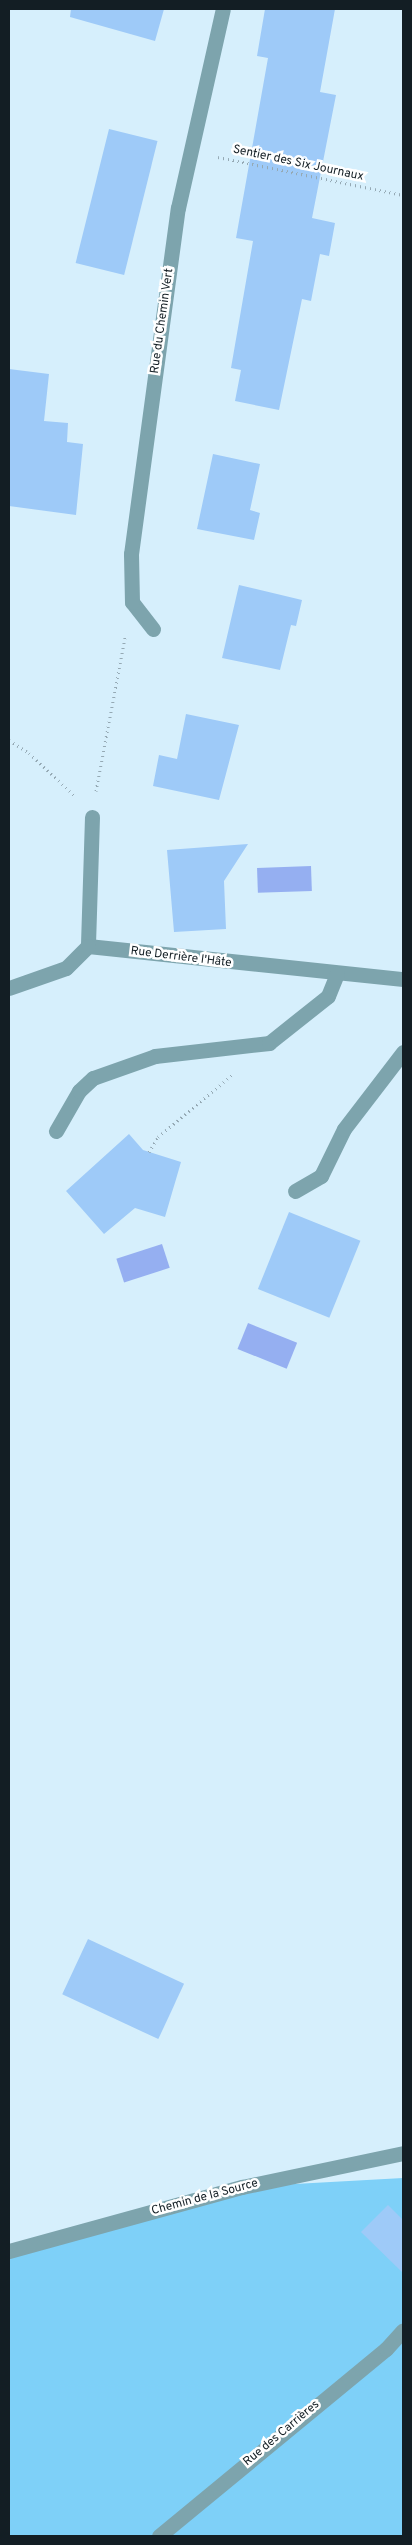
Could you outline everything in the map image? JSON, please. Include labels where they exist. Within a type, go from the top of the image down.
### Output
[{"type":"street","name":"Rue du Chemin Vert","points":[[132,602],[131,554],[188,151],[223,9]]},
{"type":"street","points":[[132,602],[153,630]]},
{"type":"street","points":[[9,988],[66,968],[88,946],[92,817]]},
{"type":"street","name":"Rue Derrière l'Hâte","points":[[88,946],[337,974],[403,979]]},
{"type":"street","points":[[56,1131],[78,1091],[93,1078],[155,1056],[269,1043],[328,996],[337,974]]},
{"type":"street","points":[[295,1192],[321,1176],[344,1129],[403,1052]]},
{"type":"street","name":"Chemin de la Source","points":[[9,2251],[242,2187],[403,2153]]},
{"type":"street","name":"Rue des Carrières","points":[[159,2536],[386,2349],[403,2330]]},
{"type":"path","name":"Sentier des Six Journaux","points":[[188,151],[403,195]]},
{"type":"path","points":[[92,817],[132,602]]},
{"type":"path","points":[[9,740],[29,753],[68,788],[92,817]]},
{"type":"path","points":[[149,1152],[158,1137],[269,1043]]},
{"type":"shaded area","points":[[311,866],[312,891],[258,893],[257,868]]},
{"type":"shaded area","points":[[162,1244],[170,1268],[124,1283],[116,1259]]},
{"type":"shaded area","points":[[248,1323],[297,1343],[287,1369],[238,1349]]},
{"type":"shaded area","points":[[403,2178],[403,2536],[9,2536],[9,2251],[242,2187]]},
{"type":"building","points":[[71,9],[164,9],[155,41],[70,17]]},
{"type":"building","points":[[265,9],[335,9],[320,92],[336,95],[312,218],[335,223],[329,256],[320,254],[311,301],[302,299],[279,410],[235,401],[241,370],[231,368],[253,241],[236,238],[268,58],[257,56]]},
{"type":"building","points":[[109,129],[158,141],[124,275],[76,263]]},
{"type":"building","points":[[9,369],[49,374],[44,421],[68,423],[67,442],[83,444],[76,515],[9,506]]},
{"type":"building","points":[[213,454],[260,464],[250,510],[260,513],[254,540],[197,529]]},
{"type":"building","points":[[239,585],[302,600],[296,626],[291,625],[280,670],[222,658]]},
{"type":"building","points":[[186,714],[239,725],[219,800],[153,786],[159,755],[177,759]]},
{"type":"building","points":[[248,844],[224,881],[226,929],[174,932],[167,850]]},
{"type":"building","points":[[129,1134],[143,1150],[181,1162],[165,1217],[135,1208],[104,1234],[66,1191]]},
{"type":"building","points":[[289,1212],[360,1241],[329,1318],[258,1289]]},
{"type":"building","points":[[88,1939],[184,1984],[158,2039],[62,1994]]},
{"type":"building","points":[[388,2205],[403,2220],[403,2273],[361,2232]]}]
